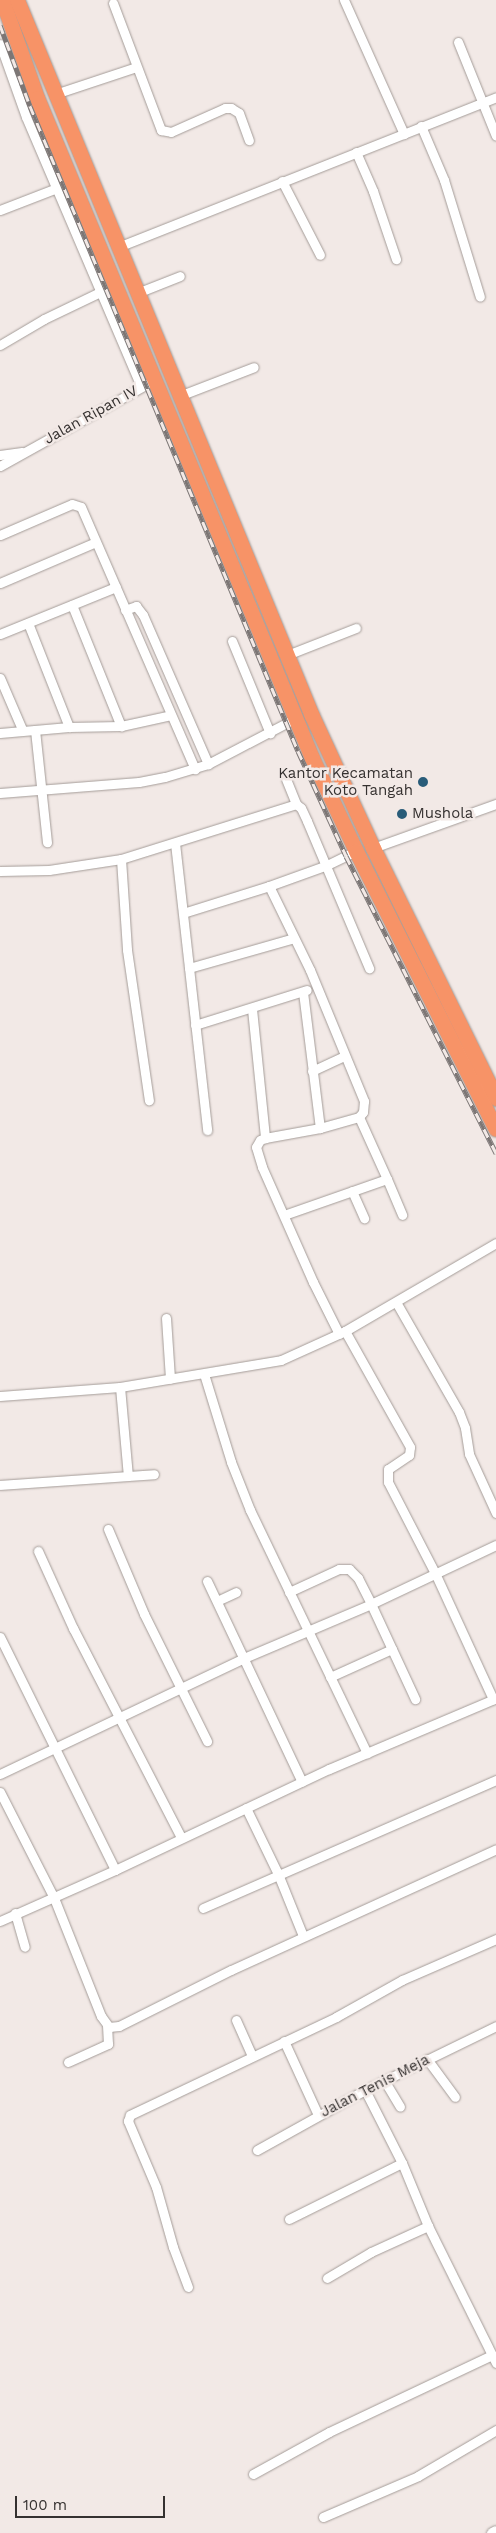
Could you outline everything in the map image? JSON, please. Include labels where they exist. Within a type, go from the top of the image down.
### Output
[{"type":"highway","points":[[2,0],[37,98],[147,384],[208,511],[312,758],[356,851],[496,1129]]},
{"type":"highway","points":[[17,0],[312,716],[373,848],[496,1098]]},
{"type":"highway","points":[[208,511],[224,505]]},
{"type":"highway","points":[[216,530],[232,523]]},
{"type":"street","points":[[344,0],[404,134]]},
{"type":"street","points":[[113,3],[136,67],[164,132],[171,132],[224,108],[231,108],[239,114],[250,140]]},
{"type":"street","points":[[458,42],[481,103],[496,136]]},
{"type":"street","points":[[0,44],[26,117],[100,292],[147,384]]},
{"type":"street","points":[[55,94],[136,67]]},
{"type":"street","points":[[118,247],[496,97]]},
{"type":"street","points":[[421,126],[444,180],[480,297]]},
{"type":"street","points":[[356,152],[373,191],[396,259]]},
{"type":"street","points":[[282,181],[320,255]]},
{"type":"street","points":[[0,210],[57,188]]},
{"type":"street","points":[[137,293],[180,276]]},
{"type":"street","points":[[0,345],[44,319],[100,292]]},
{"type":"street","points":[[179,396],[254,367]]},
{"type":"street","name":"Jalan Ripan IV","points":[[0,466],[147,384]]},
{"type":"street","name":"Jalan Ripan IV","points":[[0,455],[29,450]]},
{"type":"street","points":[[0,535],[76,503],[81,507],[195,769]]},
{"type":"street","points":[[0,583],[96,542]]},
{"type":"street","points":[[0,634],[116,588]]},
{"type":"street","points":[[72,605],[121,726]]},
{"type":"street","points":[[125,610],[136,606],[143,615],[208,764]]},
{"type":"street","points":[[28,622],[69,726]]},
{"type":"street","points":[[287,655],[356,628]]},
{"type":"street","points":[[232,641],[270,733]]},
{"type":"street","points":[[0,678],[22,729]]},
{"type":"street","points":[[0,733],[22,729],[35,730],[69,726],[121,726],[171,715]]},
{"type":"street","points":[[0,792],[139,782],[195,769],[270,733],[296,718]]},
{"type":"street","points":[[35,730],[46,842]]},
{"type":"street","points":[[286,779],[296,804],[301,808],[369,968]]},
{"type":"street","points":[[0,871],[49,870],[121,859],[296,804]]},
{"type":"street","points":[[373,848],[496,804]]},
{"type":"street","points":[[175,843],[207,1130]]},
{"type":"street","points":[[183,912],[269,886],[325,866],[356,851]]},
{"type":"street","points":[[121,859],[127,950],[149,1100]]},
{"type":"street","points":[[0,1921],[115,1870],[181,1837],[302,1782],[494,1699],[435,1573],[387,1478],[388,1469],[409,1455],[410,1447],[312,1282],[257,1152],[257,1143],[265,1138],[320,1128],[359,1117],[363,1112],[364,1102],[316,987],[269,886]]},
{"type":"street","points":[[189,968],[294,938]]},
{"type":"street","points":[[196,1025],[252,1009],[316,987]]},
{"type":"street","points":[[303,992],[320,1128]]},
{"type":"street","points":[[252,1009],[265,1138]]},
{"type":"street","points":[[312,1071],[344,1056]]},
{"type":"street","points":[[359,1117],[402,1215]]},
{"type":"street","points":[[284,1215],[387,1179]]},
{"type":"street","points":[[352,1192],[364,1218]]},
{"type":"street","points":[[0,1396],[120,1386],[204,1374],[281,1360],[342,1333],[496,1243]]},
{"type":"street","points":[[396,1302],[459,1412],[465,1428],[470,1454],[496,1513]]},
{"type":"street","points":[[166,1318],[170,1379]]},
{"type":"street","points":[[204,1374],[236,1477],[307,1632],[367,1753]]},
{"type":"street","points":[[120,1386],[128,1476]]},
{"type":"street","points":[[0,1485],[154,1474]]},
{"type":"street","points":[[108,1529],[144,1614],[207,1741]]},
{"type":"street","points":[[0,1774],[244,1658],[371,1604],[496,1544]]},
{"type":"street","points":[[38,1551],[73,1628],[181,1837]]},
{"type":"street","points":[[289,1592],[345,1568],[358,1578],[415,1700]]},
{"type":"street","points":[[206,1580],[302,1782]]},
{"type":"street","points":[[217,1602],[236,1592]]},
{"type":"street","points":[[0,1637],[56,1747],[115,1870]]},
{"type":"street","points":[[330,1677],[392,1649]]},
{"type":"street","points":[[203,1908],[496,1780]]},
{"type":"street","points":[[0,1792],[54,1898],[101,2016],[107,2025],[108,2044],[68,2062]]},
{"type":"street","points":[[246,1808],[278,1874],[303,1936]]},
{"type":"street","points":[[107,2025],[119,2026],[303,1936],[496,1849]]},
{"type":"street","points":[[16,1914],[25,1947]]},
{"type":"street","points":[[188,2287],[173,2247],[156,2187],[128,2118],[134,2112],[343,2013],[402,1980],[496,1939]]},
{"type":"street","points":[[236,2020],[252,2056]]},
{"type":"street","name":"Jalan Tenis Meja","points":[[257,2150],[384,2080],[496,2026]]},
{"type":"street","points":[[284,2041],[318,2115]]},
{"type":"street","points":[[427,2059],[456,2097]]},
{"type":"street","points":[[384,2080],[400,2108]]},
{"type":"street","points":[[253,2474],[329,2432],[494,2359],[428,2226],[402,2163],[365,2090]]},
{"type":"street","points":[[289,2219],[402,2163]]},
{"type":"street","points":[[327,2278],[371,2252],[428,2226]]},
{"type":"street","points":[[323,2517],[418,2476],[496,2430]]},
{"type":"street","points":[[492,2533],[496,2531]]},
{"type":"railway","points":[[0,25],[30,106],[298,751],[346,856],[496,1153]]},
{"type":"place","name":"Kantor Kecamatan Koto Tangah","points":[[423,782]]},
{"type":"place","name":"Mushola","points":[[402,814]]}]
